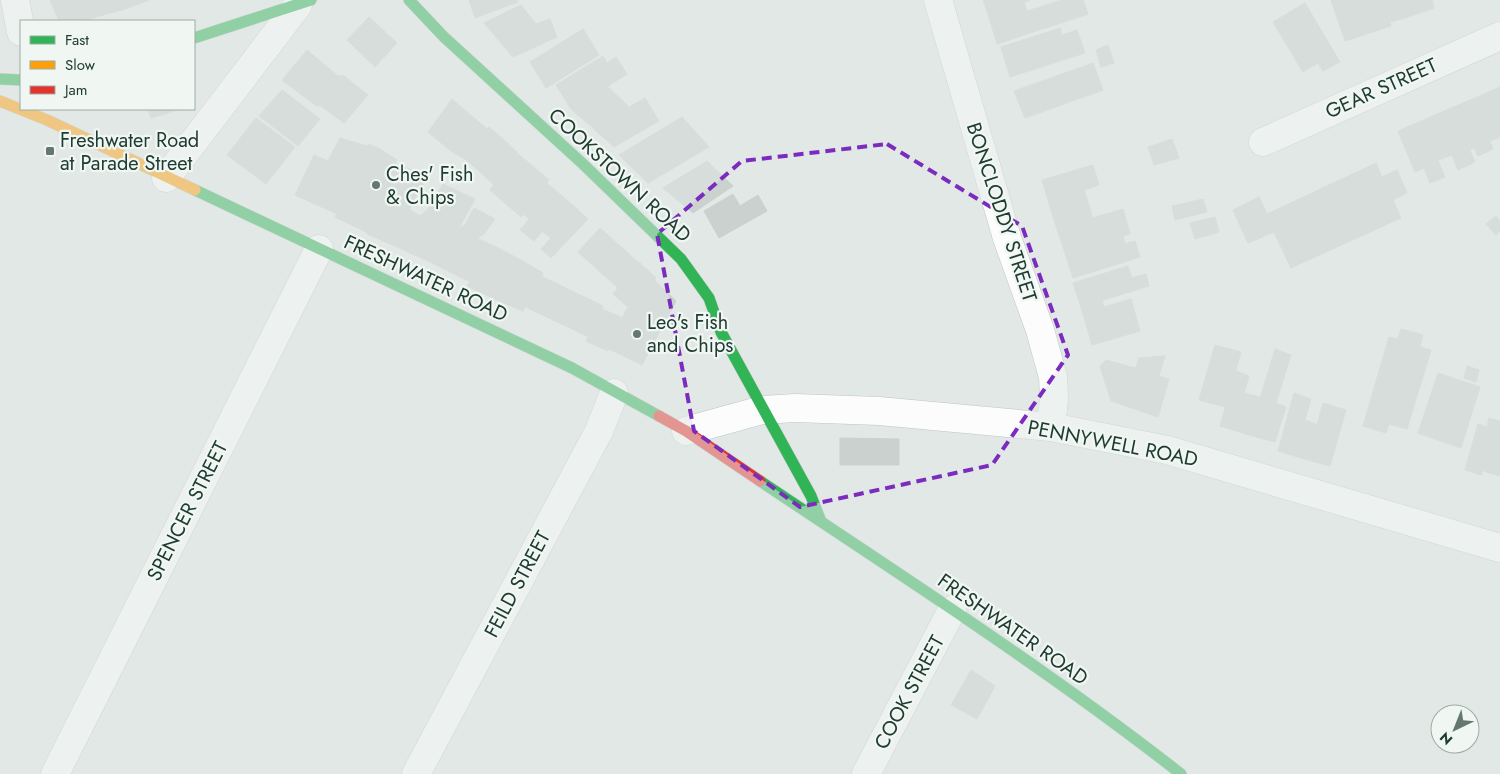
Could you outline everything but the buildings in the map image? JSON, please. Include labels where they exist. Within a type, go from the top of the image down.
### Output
[{"type":"main road","name":"COOKSTOWN ROAD","points":[[410,0],[444,37],[583,164],[681,259],[708,298],[721,332],[762,410]]},
{"type":"main road","points":[[195,38],[304,3]]},
{"type":"main road","points":[[0,79],[20,80]]},
{"type":"main road","name":"FRESHWATER ROAD","points":[[0,101],[20,109]]},
{"type":"main road","name":"FRESHWATER ROAD","points":[[22,110],[572,368],[614,393],[686,431],[726,456],[783,498],[820,519],[952,610],[1139,740],[1181,774]]},
{"type":"main road","points":[[762,410],[811,496],[820,519]]},
{"type":"street","points":[[15,0],[20,27]]},
{"type":"street","name":"BONCLODDY STREET","points":[[938,0],[1006,238],[1040,330],[1053,377],[1054,398],[1051,427]]},
{"type":"street","points":[[166,178],[304,3]]},
{"type":"street","name":"GEAR STREET","points":[[1263,142],[1500,36]]},
{"type":"street","name":"SPENCER STREET","points":[[55,774],[319,248]]},
{"type":"street","name":"FEILD STREET","points":[[416,774],[598,431],[614,393]]},
{"type":"street","name":"PENNYWELL ROAD","points":[[686,431],[762,410],[795,408],[879,411],[1051,427],[1167,450],[1500,548]]},
{"type":"street","name":"COOK STREET","points":[[866,774],[952,610]]},
{"type":"highlighted area","points":[[887,144],[1022,226],[1068,355],[992,465],[800,507],[694,431],[657,234],[742,161]]},
{"type":"traffic: fast","points":[[195,38],[311,0]]},
{"type":"traffic: fast","points":[[409,0],[444,37],[583,164],[681,259],[709,298],[721,332],[811,496],[820,519]]},
{"type":"traffic: fast","points":[[0,79],[20,80]]},
{"type":"traffic: fast","points":[[195,190],[572,368],[659,416]]},
{"type":"traffic: fast","points":[[760,481],[1026,660],[1079,697],[1181,774]]},
{"type":"traffic: slow","points":[[0,101],[20,109]]},
{"type":"traffic: slow","points":[[22,110],[195,190]]},
{"type":"traffic: jam","points":[[659,416],[686,431],[760,481]]},
{"type":"place","name":"Freshwater Road at Parade Street","points":[[50,151]]},
{"type":"place","name":"Ches' Fish & Chips","points":[[376,185]]},
{"type":"place","name":"Leo's Fish and Chips","points":[[637,334]]}]
